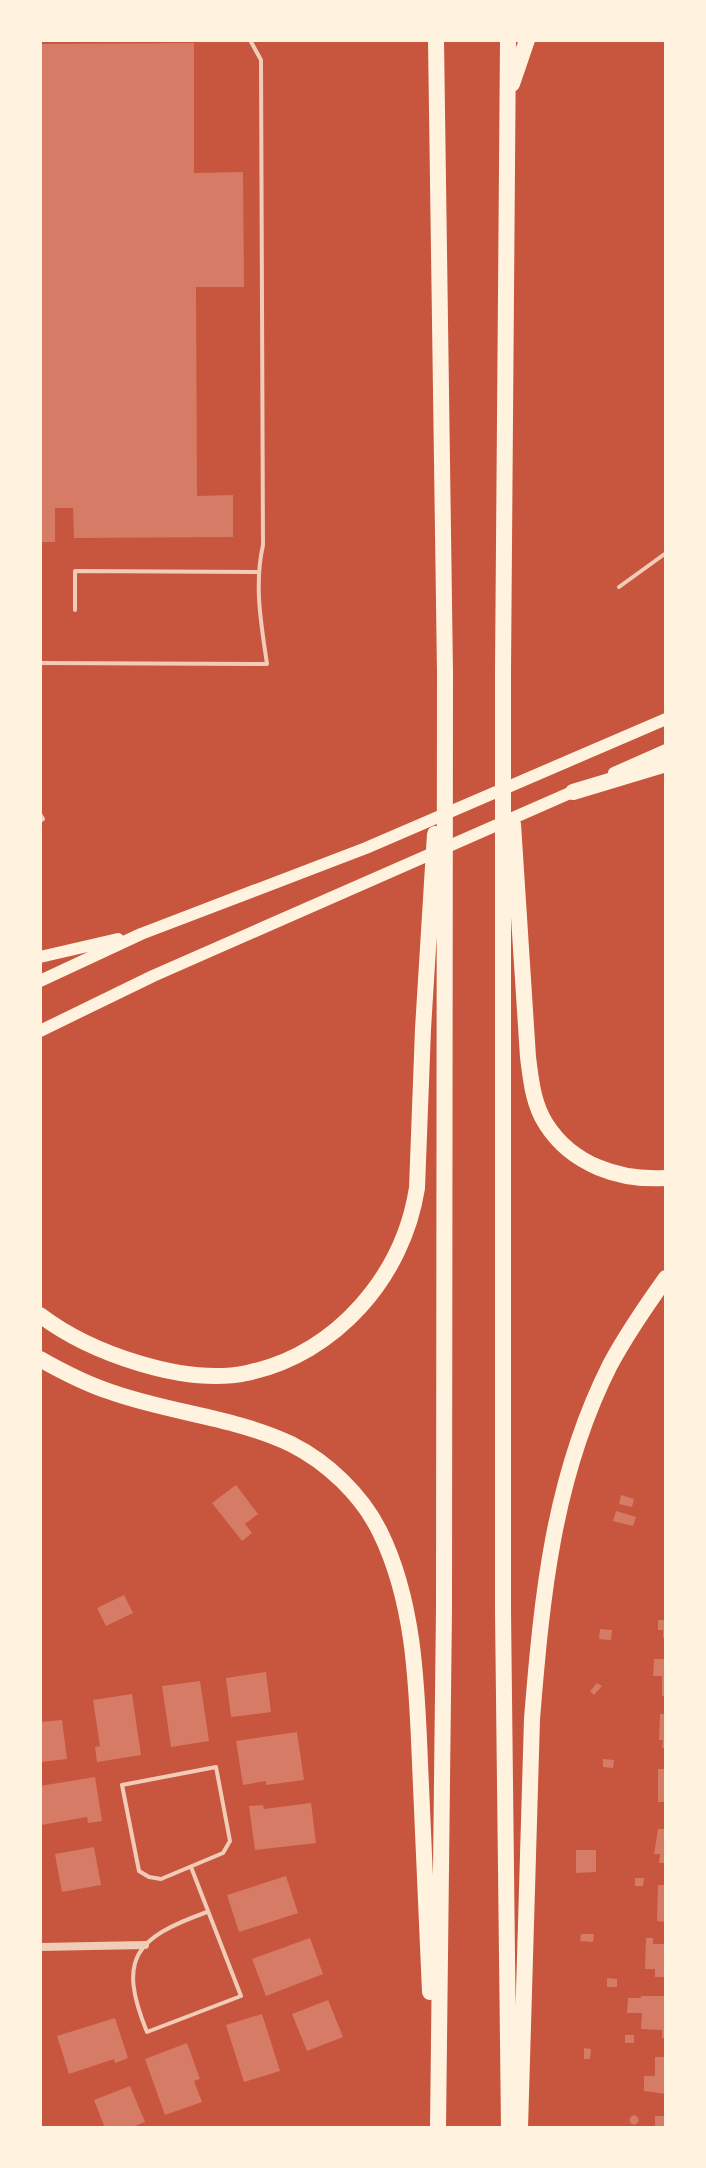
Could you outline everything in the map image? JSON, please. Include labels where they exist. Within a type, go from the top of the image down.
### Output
[{"type":"highway","points":[[430,40],[438,214]]},
{"type":"highway","points":[[436,40],[445,673],[444,1608],[437,2128]]},
{"type":"highway","points":[[508,40],[503,671],[503,1611],[509,2128]]},
{"type":"highway","points":[[506,101],[527,40]]},
{"type":"highway","points":[[503,671],[532,1092],[545,1123],[562,1143],[587,1163],[617,1175],[666,1178]]},
{"type":"highway","points":[[40,1315],[96,1347],[157,1367],[216,1375],[244,1373],[299,1356],[357,1311],[380,1283],[398,1251],[413,1214],[417,1188],[423,1029],[445,673]]},
{"type":"highway","points":[[573,792],[666,764]]},
{"type":"highway","points":[[520,2128],[532,1719],[537,1651],[555,1518],[568,1469],[610,1365],[666,1278]]},
{"type":"highway","points":[[40,1359],[72,1377],[113,1393],[251,1428],[293,1445],[326,1466],[356,1496],[379,1530],[407,1612],[414,1668],[437,2128]]},
{"type":"main road","points":[[40,981],[141,934],[366,848],[666,719]]},
{"type":"main road","points":[[40,1031],[153,976],[666,750]]},
{"type":"main road","points":[[40,957],[141,934]]},
{"type":"street","points":[[40,1947],[145,1945]]},
{"type":"lane","points":[[40,663],[267,664],[257,572],[263,545],[261,60],[250,40]]},
{"type":"lane","points":[[619,587],[666,553]]},
{"type":"lane","points":[[75,610],[75,571],[257,572]]},
{"type":"lane","points":[[40,814],[43,819],[40,821]]},
{"type":"lane","points":[[216,1767],[230,1841],[223,1853],[191,1867],[161,1879],[139,1871],[122,1785],[216,1767]]},
{"type":"lane","points":[[191,1867],[241,1996],[147,2032],[134,2001],[131,1979],[136,1961],[145,1945],[178,1923],[207,1912]]},
{"type":"building","points":[[194,43],[194,173],[243,172],[244,287],[196,287],[197,496],[233,495],[233,537],[74,538],[73,508],[55,508],[55,542],[40,542],[40,44]]},
{"type":"building","points":[[236,1485],[258,1514],[245,1524],[252,1533],[242,1541],[212,1503]]},
{"type":"building","points":[[621,1495],[634,1499],[632,1507],[619,1504]]},
{"type":"building","points":[[616,1511],[636,1517],[633,1526],[613,1521]]},
{"type":"building","points":[[124,1595],[133,1613],[106,1626],[97,1608]]},
{"type":"building","points":[[658,1620],[666,1620],[666,1639],[663,1638],[663,1630],[658,1630]]},
{"type":"building","points":[[600,1629],[612,1630],[611,1640],[599,1639]]},
{"type":"building","points":[[654,1659],[666,1659],[666,1696],[662,1696],[662,1676],[653,1676]]},
{"type":"building","points":[[266,1672],[271,1712],[231,1717],[226,1678]]},
{"type":"building","points":[[200,1681],[209,1741],[171,1747],[162,1686]]},
{"type":"building","points":[[597,1683],[602,1686],[594,1695],[590,1691]]},
{"type":"building","points":[[132,1694],[141,1755],[97,1762],[95,1747],[100,1746],[93,1700]]},
{"type":"building","points":[[660,1714],[666,1714],[666,1748],[662,1748],[663,1740],[659,1740]]},
{"type":"building","points":[[62,1720],[67,1759],[40,1762],[40,1722]]},
{"type":"building","points":[[297,1732],[304,1780],[243,1785],[236,1741]]},
{"type":"building","points":[[603,1759],[614,1760],[613,1768],[603,1767]]},
{"type":"building","points":[[658,1769],[666,1769],[666,1802],[658,1802]]},
{"type":"building","points":[[95,1777],[102,1821],[88,1823],[87,1817],[41,1825],[40,1786]]},
{"type":"building","points":[[311,1803],[316,1843],[255,1850],[249,1806],[263,1805],[264,1809]]},
{"type":"building","points":[[658,1829],[666,1829],[666,1863],[659,1863],[660,1854],[654,1854]]},
{"type":"building","points":[[94,1847],[101,1885],[62,1892],[55,1854]]},
{"type":"building","points":[[576,1850],[596,1850],[596,1872],[576,1873]]},
{"type":"building","points":[[286,1876],[298,1913],[239,1932],[227,1895]]},
{"type":"building","points":[[635,1878],[644,1878],[643,1886],[635,1886]]},
{"type":"building","points":[[658,1885],[666,1885],[666,1922],[657,1921]]},
{"type":"building","points":[[581,1934],[594,1934],[593,1942],[580,1941]]},
{"type":"building","points":[[310,1938],[323,1974],[266,1996],[252,1959]]},
{"type":"building","points":[[646,1938],[653,1938],[653,1944],[666,1944],[666,1977],[655,1977],[655,1969],[645,1969]]},
{"type":"building","points":[[607,1978],[617,1979],[617,1987],[607,1987]]},
{"type":"building","points":[[666,1996],[666,2038],[662,2038],[662,2030],[641,2029],[642,2013],[627,2013],[628,1998]]},
{"type":"building","points":[[328,2000],[343,2037],[307,2051],[292,2014]]},
{"type":"building","points":[[262,2014],[280,2071],[244,2082],[226,2025]]},
{"type":"building","points":[[115,2018],[128,2058],[115,2063],[114,2059],[69,2074],[57,2036]]},
{"type":"building","points":[[625,2035],[634,2035],[634,2043],[625,2043]]},
{"type":"building","points":[[187,2043],[200,2079],[194,2081],[202,2102],[165,2115],[145,2059]]},
{"type":"building","points":[[584,2048],[591,2049],[590,2059],[584,2059]]},
{"type":"building","points":[[655,2057],[666,2057],[666,2094],[644,2091],[644,2076],[655,2076]]},
{"type":"building","points":[[130,2086],[145,2122],[130,2128],[105,2128],[94,2100]]},
{"type":"building","points":[[634,2115],[639,2120],[634,2125],[629,2120]]},
{"type":"building","points":[[655,2116],[666,2116],[666,2128],[652,2128]]}]
